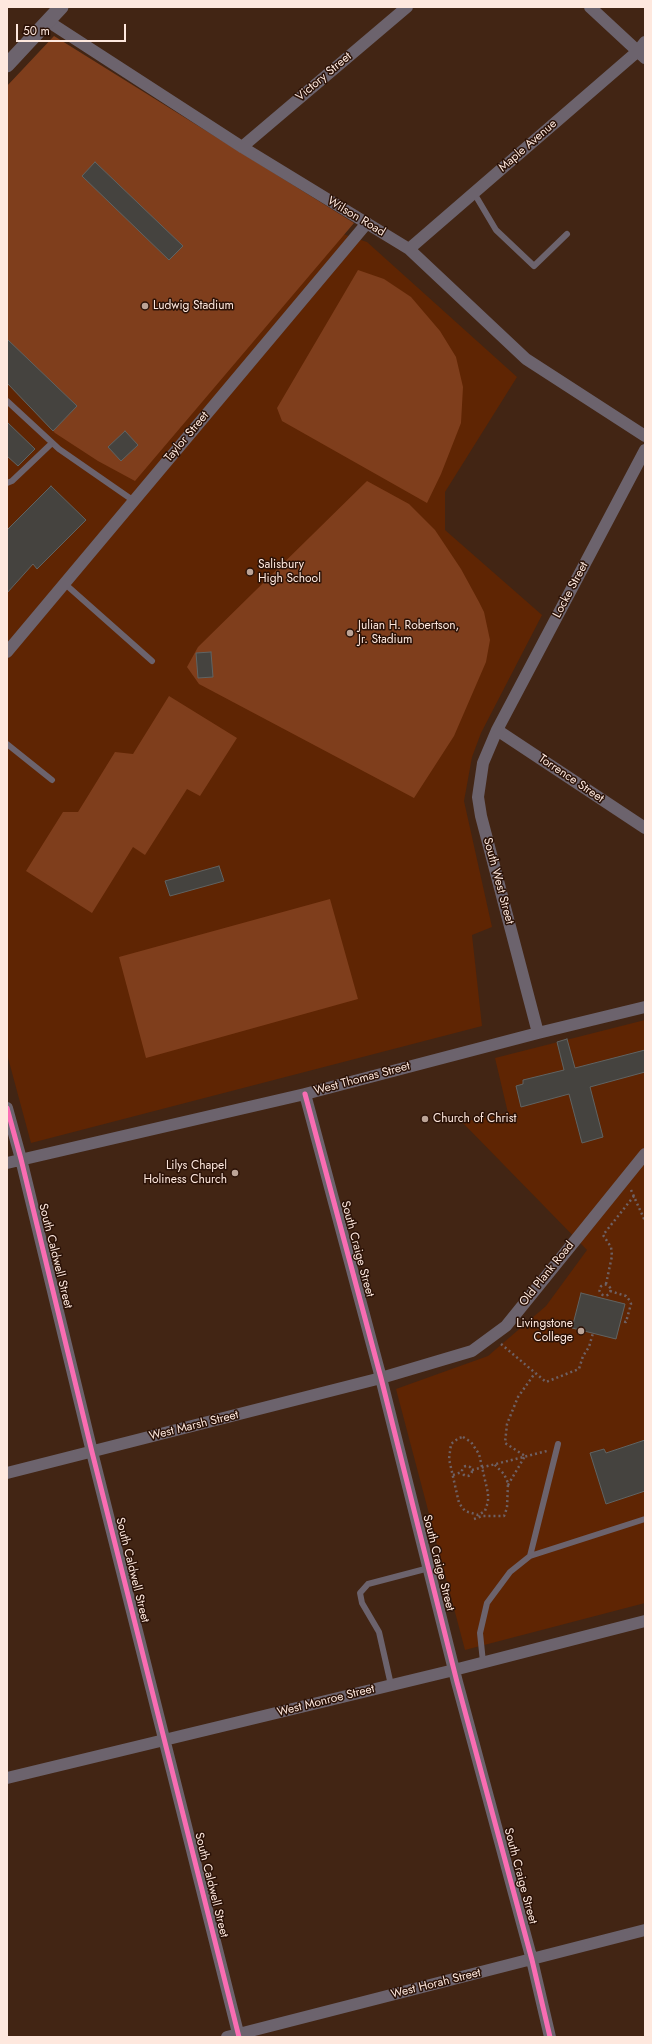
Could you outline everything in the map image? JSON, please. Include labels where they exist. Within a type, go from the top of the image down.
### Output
[{"type":"street","points":[[7,65],[49,22],[61,7]]},
{"type":"street","name":"Victory Street","points":[[242,147],[407,7]]},
{"type":"street","points":[[590,7],[643,50]]},
{"type":"street","name":"Wilson Road","points":[[49,22],[242,147],[409,249],[526,359],[645,436]]},
{"type":"street","name":"Maple Avenue","points":[[409,249],[643,50]]},
{"type":"street","name":"Taylor Street","points":[[7,652],[367,223]]},
{"type":"street","name":"Locke Street","points":[[497,730],[645,450]]},
{"type":"street","name":"Torrence Street","points":[[497,730],[645,828]]},
{"type":"street","name":"South West Street","points":[[497,730],[483,763],[478,797],[481,816],[538,1032]]},
{"type":"street","name":"West Thomas Street","points":[[7,1163],[305,1094],[538,1032],[645,1007]]},
{"type":"street","name":"South Craige Street","points":[[305,1094],[381,1378],[454,1670],[532,1960],[550,2037]]},
{"type":"street","name":"South Caldwell Street","points":[[7,1108],[21,1159],[164,1740],[234,2036]]},
{"type":"street","name":"Old Plank Road","points":[[381,1378],[472,1351],[506,1326],[645,1154]]},
{"type":"street","name":"West Marsh Street","points":[[7,1473],[381,1378]]},
{"type":"street","name":"West Monroe Street","points":[[7,1778],[454,1670],[645,1621]]},
{"type":"street","name":"West Horah Street","points":[[234,2036],[645,1930]]},
{"type":"lane","points":[[474,194],[496,230],[534,266],[567,234]]},
{"type":"lane","points":[[7,401],[59,449],[134,501]]},
{"type":"lane","points":[[7,482],[12,481],[52,442]]},
{"type":"lane","points":[[64,583],[152,661]]},
{"type":"lane","points":[[7,744],[52,780]]},
{"type":"lane","points":[[530,1556],[558,1446]]},
{"type":"lane","points":[[483,1662],[480,1633],[487,1603],[510,1572],[530,1556],[645,1519]]},
{"type":"lane","points":[[391,1685],[379,1632],[362,1604],[360,1593],[368,1584],[429,1568]]},
{"type":"path","points":[[631,1190],[645,1221]]},
{"type":"path","points":[[610,1292],[609,1286],[606,1284],[612,1256],[611,1247],[603,1235],[634,1196]]},
{"type":"path","points":[[606,1284],[600,1287],[600,1292],[604,1295],[610,1292],[626,1296],[630,1301],[631,1304],[626,1322],[621,1321]]},
{"type":"path","points":[[492,1336],[546,1382],[579,1369],[583,1356],[590,1347],[593,1333]]},
{"type":"path","points":[[525,1456],[505,1443],[505,1432],[518,1397],[535,1373]]},
{"type":"path","points":[[474,1519],[479,1516],[485,1511],[488,1502],[488,1493],[479,1454],[474,1445],[467,1439],[458,1438],[449,1450],[453,1475],[462,1507],[470,1514],[479,1516],[504,1516],[507,1508],[508,1485],[504,1474],[494,1464]]},
{"type":"path","points":[[462,1472],[462,1468],[466,1466],[472,1470],[482,1468],[558,1446]]},
{"type":"path","points":[[508,1485],[525,1456]]},
{"type":"path","points":[[462,1472],[468,1476],[472,1470]]},
{"type":"path","points":[[453,1475],[462,1472]]},
{"type":"shaded area","name":"Ludwig Stadium","points":[[54,36],[354,223],[135,481],[98,461],[55,433],[7,383],[7,86]]},
{"type":"shaded area","name":"Salisbury High School","points":[[50,43],[307,222],[367,242],[517,377],[445,492],[445,530],[542,615],[481,733],[472,757],[464,801],[492,927],[472,935],[482,1026],[31,1143],[7,1054],[7,86]]},
{"type":"shaded area","points":[[358,270],[384,279],[411,297],[440,331],[456,357],[463,387],[461,423],[441,474],[427,503],[282,421],[277,408]]},
{"type":"shaded area","name":"Julian H. Robertson, Jr. Stadium","points":[[367,481],[409,504],[435,530],[461,569],[484,612],[490,640],[486,662],[454,736],[414,798],[199,684],[187,667],[198,647]]},
{"type":"shaded area","points":[[169,696],[237,738],[200,796],[187,789],[145,855],[133,847],[92,913],[26,871],[63,812],[78,812],[115,752],[133,754]]},
{"type":"shaded area","points":[[330,899],[358,999],[146,1058],[119,957]]},
{"type":"shaded area","name":"Livingstone College","points":[[645,1020],[645,1603],[465,1650],[396,1389],[488,1356],[546,1306],[587,1250],[462,1122],[508,1113],[495,1058]]},
{"type":"building","points":[[95,162],[183,246],[169,260],[82,176]]},
{"type":"building","points":[[7,339],[77,406],[53,431],[7,383]]},
{"type":"building","points":[[7,422],[35,449],[18,466],[7,456]]},
{"type":"building","points":[[125,431],[138,445],[121,461],[108,447]]},
{"type":"building","points":[[51,486],[86,520],[37,569],[33,564],[7,593],[7,530]]},
{"type":"building","points":[[211,652],[213,677],[198,678],[196,653]]},
{"type":"building","points":[[219,866],[224,881],[170,896],[165,881]]},
{"type":"building","points":[[567,1039],[575,1068],[645,1050],[645,1072],[590,1087],[603,1137],[582,1143],[569,1094],[521,1107],[516,1086],[523,1084],[523,1080],[564,1070],[557,1042]]},
{"type":"building","points":[[581,1293],[625,1304],[616,1339],[572,1328]]},
{"type":"building","points":[[645,1440],[645,1491],[606,1504],[590,1453],[604,1449],[606,1453]]},
{"type":"cycle path","points":[[305,1094],[381,1378],[457,1682],[532,1960],[550,2037]]},
{"type":"cycle path","points":[[7,1108],[21,1159],[92,1452],[239,2037]]},
{"type":"place","name":"Ludwig Stadium","points":[[145,306]]},
{"type":"place","name":"Salisbury High School","points":[[250,572]]},
{"type":"place","name":"Julian H. Robertson, Jr. Stadium","points":[[350,633]]},
{"type":"place","name":"Church of Christ","points":[[425,1119]]},
{"type":"place","name":"Lilys Chapel Holiness Church","points":[[235,1173]]},
{"type":"place","name":"Livingstone College","points":[[581,1331]]}]
